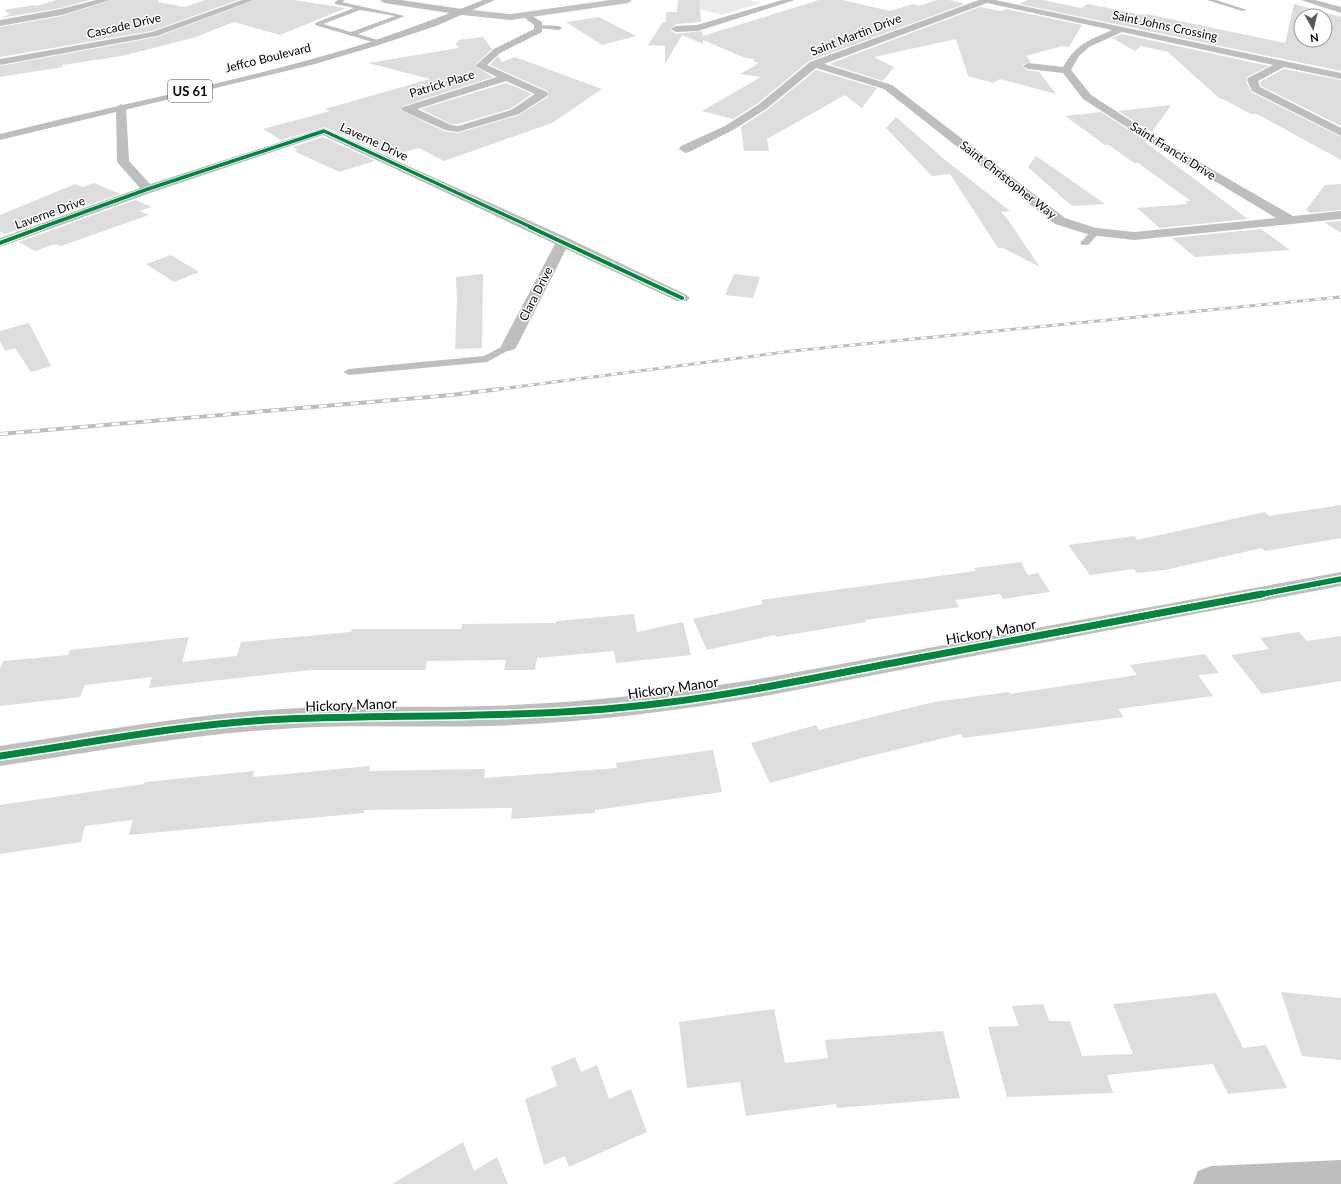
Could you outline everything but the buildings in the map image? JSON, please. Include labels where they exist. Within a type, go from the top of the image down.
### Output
[{"type":"main road","name":"Jeffco Boulevard","points":[[0,137],[285,68],[379,42],[491,0]]},
{"type":"street","points":[[0,22],[62,12],[106,0]]},
{"type":"street","name":"Cascade Drive","points":[[0,62],[154,34],[250,0]]},
{"type":"street","points":[[384,0],[501,17],[525,15],[628,0]]},
{"type":"street","points":[[676,29],[698,28],[791,0]]},
{"type":"street","name":"Saint Johns Crossing","points":[[984,0],[1341,76]]},
{"type":"street","name":"Saint Martin Drive","points":[[685,149],[730,128],[762,107],[814,64],[984,0]]},
{"type":"street","points":[[1305,0],[1341,10]]},
{"type":"street","points":[[525,15],[539,24],[540,27]]},
{"type":"street","name":"Patrick Place","points":[[505,78],[407,109],[449,128],[458,129],[515,112],[543,94],[505,78],[481,68],[480,65],[497,51],[537,32],[540,27]]},
{"type":"street","points":[[1028,66],[1066,70],[1075,54],[1086,45],[1122,29]]},
{"type":"street","points":[[1284,63],[1252,80],[1256,88],[1341,133]]},
{"type":"street","name":"Saint Christopher Way","points":[[814,64],[888,87],[1060,221],[1095,232],[1134,236],[1341,215]]},
{"type":"street","name":"Saint Francis Drive","points":[[1066,70],[1087,96],[1157,142],[1290,220]]},
{"type":"street","points":[[121,107],[123,162],[148,189]]},
{"type":"street","name":"Laverne Drive","points":[[0,243],[148,189],[324,131],[563,241],[682,298]]},
{"type":"street","name":"Clara Drive","points":[[509,346],[563,241]]},
{"type":"street","name":"Hickory Manor","points":[[0,756],[190,727],[274,720],[379,716],[487,716],[575,712],[663,703],[759,688],[1341,579]]},
{"type":"street","points":[[1211,1184],[1341,1178]]},
{"type":"lane","points":[[342,0],[337,3],[402,16],[351,34]]},
{"type":"lane","points":[[1210,0],[1244,10]]},
{"type":"lane","points":[[360,8],[317,24],[379,42]]},
{"type":"lane","points":[[540,27],[559,28]]},
{"type":"lane","points":[[1085,243],[1095,232]]},
{"type":"lane","points":[[349,372],[487,359],[509,346]]},
{"type":"shaded area","points":[[695,0],[749,0],[761,3],[721,15],[681,4]]},
{"type":"railway","points":[[492,390],[792,351],[1341,297]]},
{"type":"railway","points":[[0,434],[452,395],[499,389]]},
{"type":"cycle path","points":[[0,243],[148,189],[324,131],[682,298]]},
{"type":"cycle path","points":[[0,756],[190,727],[282,719],[379,716],[487,716],[575,712],[663,703],[759,688],[1341,579]]}]
